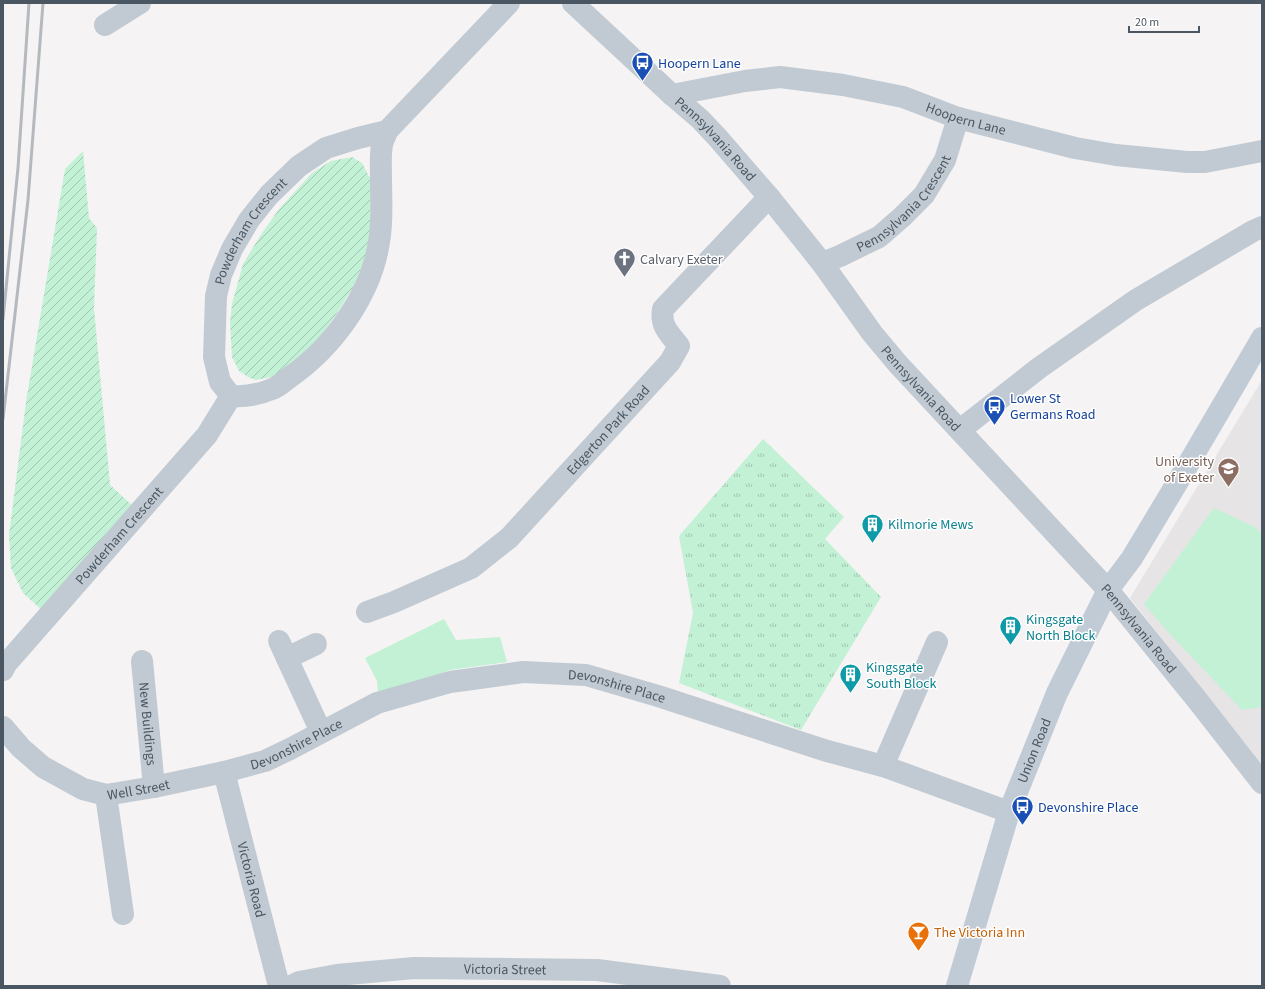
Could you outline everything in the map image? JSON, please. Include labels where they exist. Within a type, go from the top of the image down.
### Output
[{"type":"street","points":[[105,25],[140,3]]},
{"type":"street","points":[[230,396],[246,397],[273,389],[304,367],[324,348],[353,312],[374,264],[379,243],[381,227],[380,161],[382,145],[387,131],[509,3]]},
{"type":"street","name":"Pennsylvania Road","points":[[573,3],[718,137],[822,263],[872,333],[897,363],[1108,590],[1262,783]]},
{"type":"street","name":"Hoopern Lane","points":[[672,95],[780,77],[843,85],[903,97],[958,118],[1075,148],[1116,155],[1187,162],[1205,162],[1262,151]]},
{"type":"street","name":"Pennsylvania Crescent","points":[[822,263],[879,237],[924,195],[945,160],[958,118]]},
{"type":"street","name":"Powderham Crescent","points":[[3,670],[6,664],[207,434],[230,396],[220,382],[214,357],[216,296],[221,276],[232,249],[249,220],[269,194],[299,166],[326,148],[387,131]]},
{"type":"street","name":"Edgerton Park Road","points":[[367,612],[394,602],[471,568],[509,538],[670,362],[679,346],[664,327],[661,318],[663,309],[769,197]]},
{"type":"street","points":[[960,430],[1039,368],[1136,300],[1262,227]]},
{"type":"street","name":"Union Road","points":[[957,986],[1010,812],[1056,693],[1108,590],[1132,558],[1184,474],[1262,338]]},
{"type":"street","points":[[883,766],[937,642]]},
{"type":"street","points":[[316,644],[283,649],[321,732]]},
{"type":"street","name":"New Buildings","points":[[142,661],[154,787]]},
{"type":"street","name":"Devonshire Place","points":[[224,772],[266,761],[377,703],[450,682],[523,672],[586,675],[658,696],[827,751],[883,766],[1010,812]]},
{"type":"street","name":"Well Street","points":[[3,727],[21,748],[43,767],[83,789],[106,795],[154,787],[224,772]]},
{"type":"street","name":"Victoria Road","points":[[224,772],[279,986]]},
{"type":"street","points":[[106,795],[123,914]]},
{"type":"street","name":"Victoria Street","points":[[291,986],[299,982],[337,975],[422,968],[597,970],[720,986]]},
{"type":"shaded area","name":"University of Exeter","points":[[1262,380],[1262,766],[1130,598]]},
{"type":"green space","points":[[83,151],[89,218],[97,228],[94,308],[110,485],[133,506],[45,613],[23,593],[11,568],[9,535],[26,402],[65,169]]},
{"type":"green space","points":[[352,157],[362,163],[371,180],[371,242],[355,284],[336,315],[310,350],[277,376],[256,380],[248,377],[239,371],[232,357],[230,323],[232,304],[243,264],[279,209],[312,173],[331,161]]},
{"type":"green space","points":[[763,439],[844,517],[825,539],[881,597],[801,730],[679,683],[693,613],[679,536]]},
{"type":"green space","points":[[1214,508],[1255,527],[1262,534],[1262,707],[1242,710],[1171,635],[1144,604]]},
{"type":"green space","points":[[444,619],[456,640],[500,637],[507,662],[450,670],[391,692],[378,694],[377,681],[365,658]]},
{"type":"railway","points":[[3,319],[18,168],[29,3]]},
{"type":"railway","points":[[3,419],[28,200],[43,3]]},
{"type":"place","name":"Hoopern Lane","points":[[643,82]]},
{"type":"place","name":"Calvary Exeter","points":[[625,278]]},
{"type":"place","name":"Lower St Germans Road","points":[[994,426]]},
{"type":"place","name":"University of Exeter","points":[[1229,488]]},
{"type":"place","name":"Kilmorie Mews","points":[[872,544]]},
{"type":"place","name":"Kingsgate North Block","points":[[1011,646]]},
{"type":"place","name":"Kingsgate South Block","points":[[851,694]]},
{"type":"place","name":"Devonshire Place","points":[[1023,826]]},
{"type":"place","name":"The Victoria Inn","points":[[919,952]]}]
